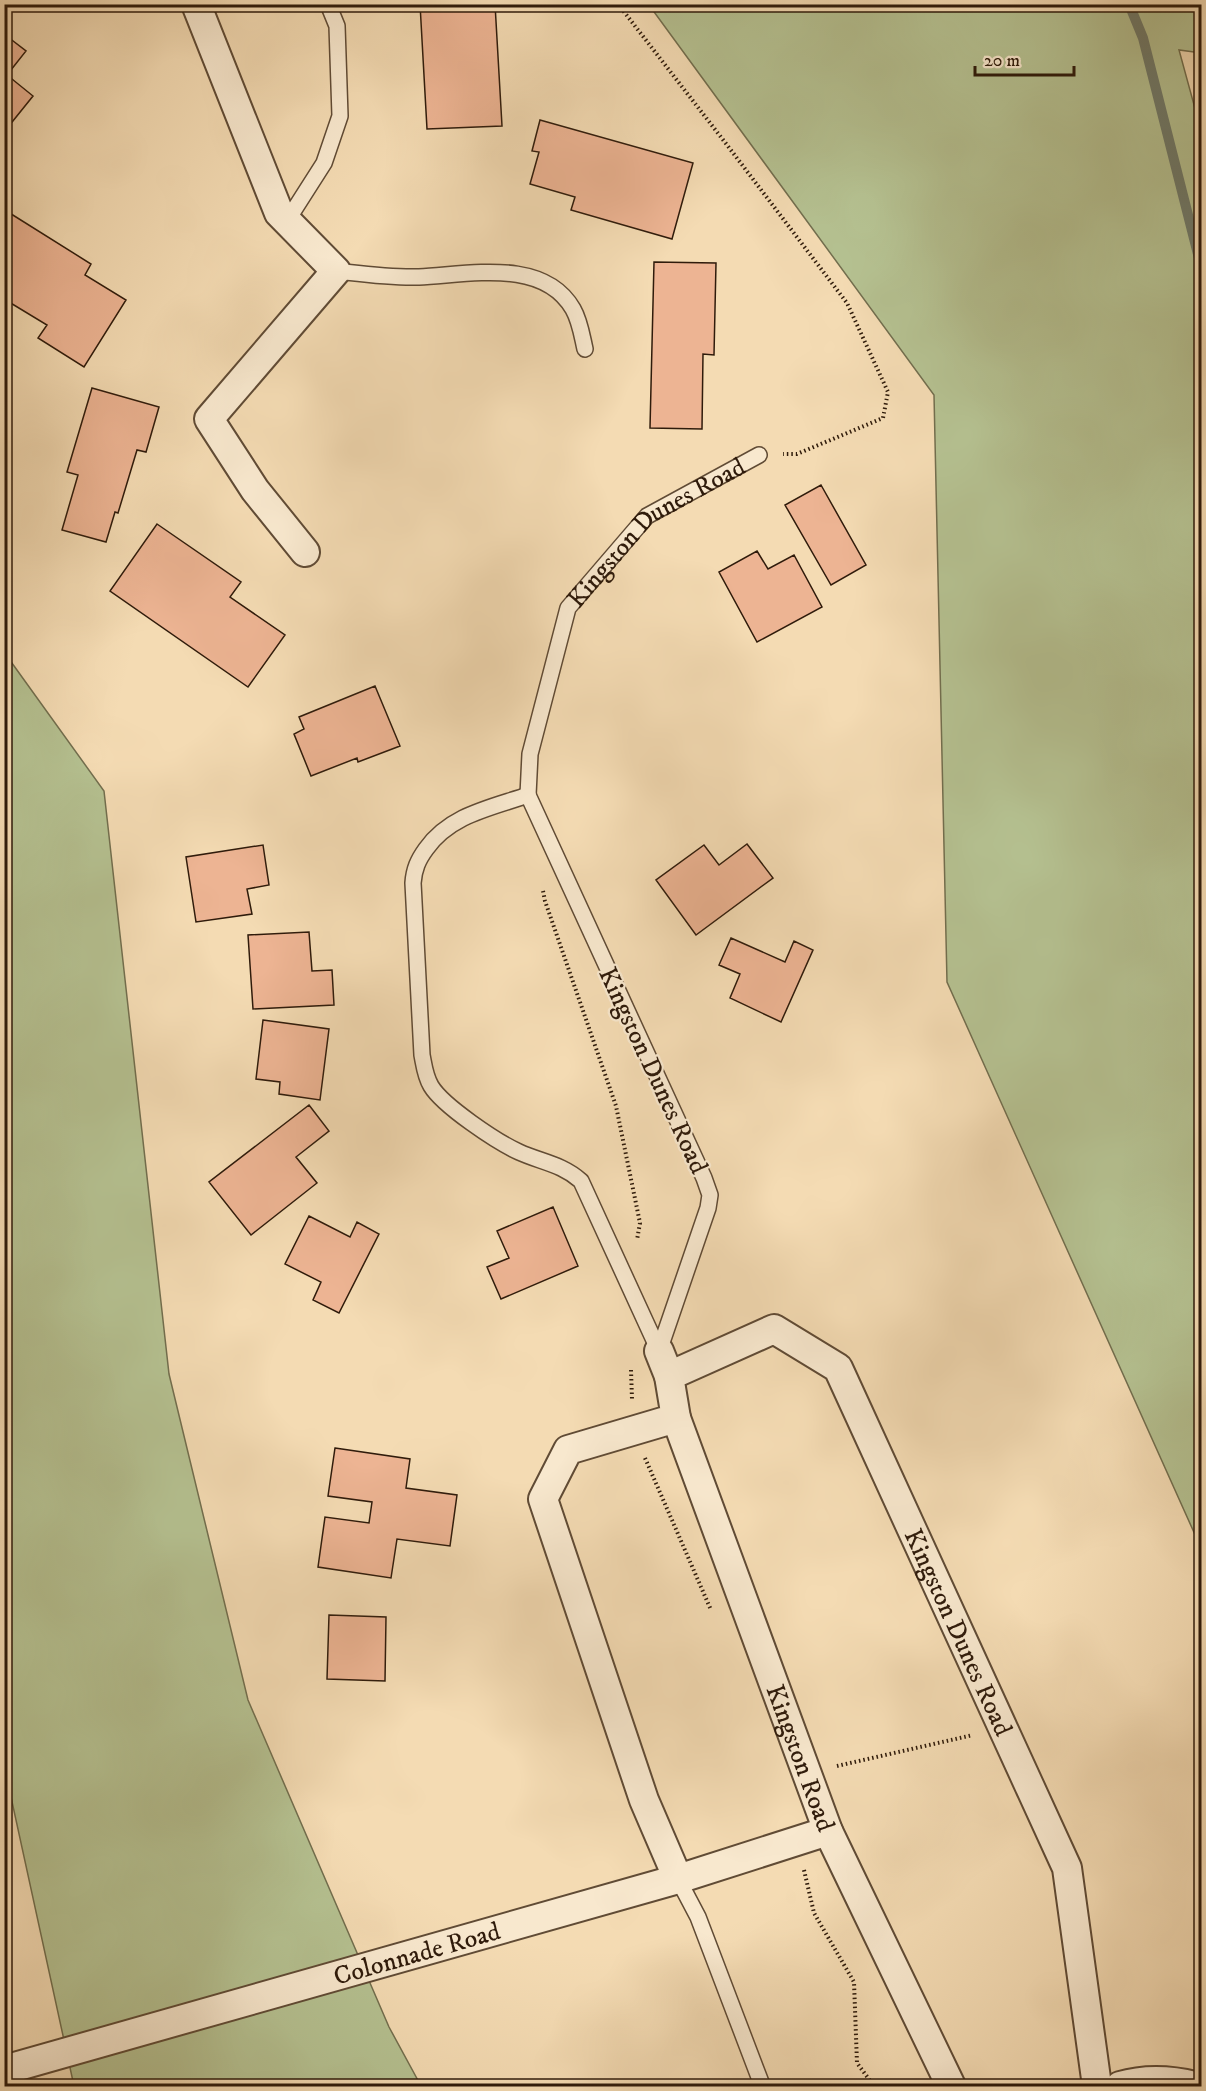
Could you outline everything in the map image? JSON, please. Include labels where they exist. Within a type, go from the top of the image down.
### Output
[{"type":"street","points":[[196,4],[279,213],[336,271],[209,419],[255,490],[305,552]]},
{"type":"street","name":"Kingston Dunes Road","points":[[676,1418],[664,1364],[774,1329],[838,1368],[1067,1868],[1097,2086]]},
{"type":"street","points":[[676,1418],[568,1450],[543,1499],[644,1800],[678,1879]]},
{"type":"street","name":"Kingston Road","points":[[676,1418],[828,1831],[951,2086]]},
{"type":"street","name":"Colonnade Road","points":[[4,2070],[678,1879],[828,1831]]},
{"type":"street","points":[[1120,2086],[1151,2081],[1195,2086]]},
{"type":"lane","points":[[287,221],[324,163],[340,116],[337,26],[328,4]]},
{"type":"lane","points":[[336,271],[419,277],[488,271],[532,278],[548,284],[561,293],[573,309],[585,349]]},
{"type":"lane","name":"Kingston Dunes Road","points":[[664,1364],[710,1195],[528,795],[530,754],[568,608],[647,516],[759,455]]},
{"type":"lane","name":"Kingston Dunes Road","points":[[528,795],[459,819],[434,838],[418,861],[413,883],[422,1055],[425,1073],[431,1086],[469,1121],[519,1152],[556,1164],[571,1172],[581,1181],[664,1364]]},
{"type":"lane","points":[[678,1879],[698,1917],[762,2085]]},
{"type":"path","points":[[618,4],[848,303],[888,392],[883,418],[797,454],[759,455]]},
{"type":"path","points":[[806,1773],[1003,1728]]},
{"type":"green space","points":[[649,5],[1201,5],[1201,53],[1179,50],[1202,134],[1201,1548],[947,982],[934,395]]},
{"type":"green space","points":[[4,652],[104,791],[169,1374],[248,1700],[389,2027],[421,2086],[74,2086],[4,1765]]},
{"type":"building","points":[[420,4],[495,4],[502,126],[427,129]]},
{"type":"building","points":[[4,34],[26,51],[7,75],[33,96],[4,132]]},
{"type":"building","points":[[540,120],[693,163],[672,239],[571,210],[575,197],[530,184],[539,152],[532,151]]},
{"type":"building","points":[[8,212],[91,264],[85,275],[126,300],[84,367],[38,338],[47,325],[4,299],[4,217]]},
{"type":"building","points":[[654,262],[716,263],[714,355],[703,354],[702,429],[650,428]]},
{"type":"building","points":[[92,388],[159,407],[146,452],[137,450],[118,513],[115,512],[106,542],[62,530],[78,475],[67,472]]},
{"type":"building","points":[[821,485],[866,565],[831,585],[785,505]]},
{"type":"building","points":[[157,524],[241,582],[230,597],[285,635],[248,687],[110,591]]},
{"type":"building","points":[[757,551],[768,569],[794,555],[822,607],[757,642],[719,572]]},
{"type":"building","points":[[375,686],[400,746],[358,762],[357,758],[311,776],[294,734],[304,729],[299,717]]},
{"type":"building","points":[[747,844],[773,878],[696,935],[656,880],[704,845],[719,865]]},
{"type":"building","points":[[263,845],[269,885],[247,889],[252,914],[196,922],[186,857]]},
{"type":"building","points":[[309,932],[312,971],[332,970],[334,1005],[253,1009],[248,935]]},
{"type":"building","points":[[731,938],[785,962],[794,941],[813,950],[781,1022],[730,998],[740,974],[719,965]]},
{"type":"building","points":[[263,1020],[329,1029],[320,1100],[279,1094],[280,1082],[256,1079]]},
{"type":"building","points":[[309,1105],[329,1131],[296,1157],[317,1183],[251,1235],[209,1182]]},
{"type":"building","points":[[553,1207],[578,1266],[501,1299],[487,1267],[509,1258],[497,1231]]},
{"type":"building","points":[[309,1216],[350,1237],[357,1222],[379,1234],[339,1313],[313,1300],[321,1282],[285,1264]]},
{"type":"building","points":[[335,1448],[410,1459],[406,1488],[457,1495],[450,1546],[397,1539],[391,1578],[318,1567],[325,1517],[369,1523],[372,1502],[328,1496]]},
{"type":"building","points":[[329,1615],[386,1617],[385,1681],[327,1679]]},
{"type":"waterway","points":[[1129,4],[1143,38],[1202,270]]}]
